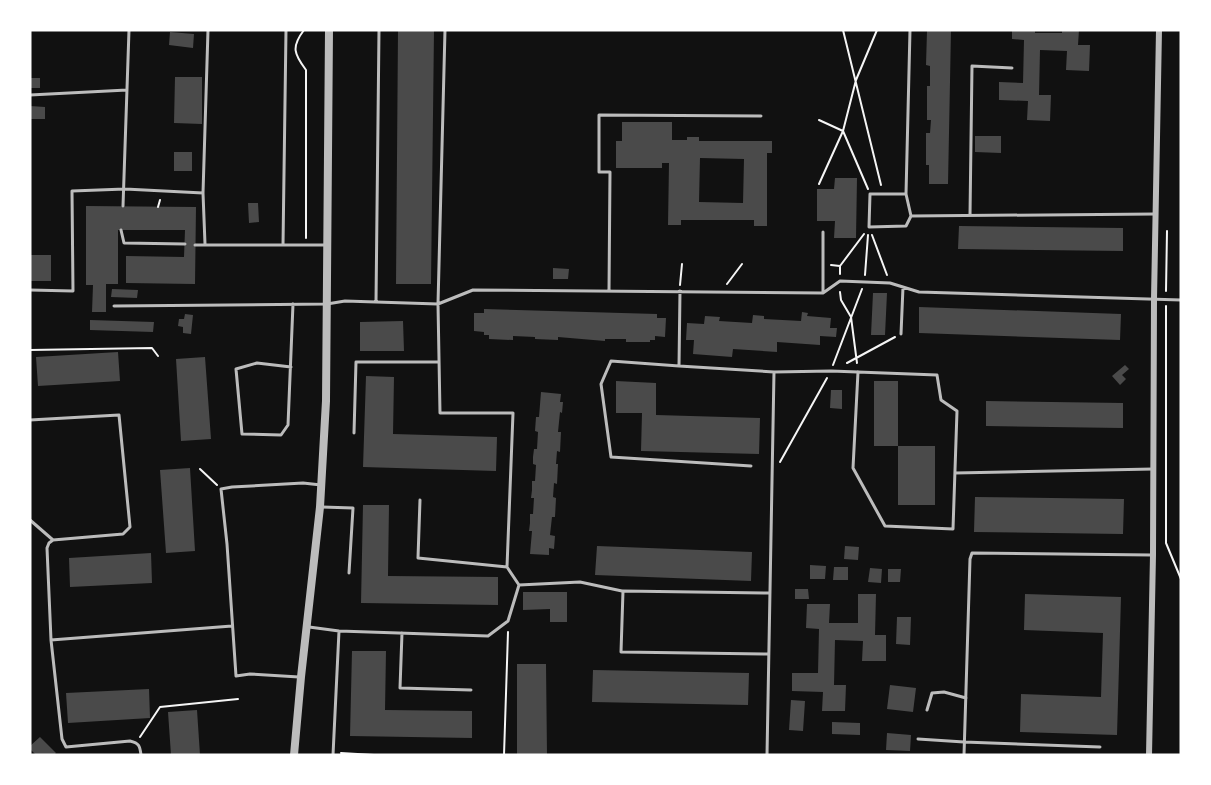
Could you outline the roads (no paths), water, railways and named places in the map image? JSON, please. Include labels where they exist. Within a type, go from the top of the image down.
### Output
[{"type":"street","points":[[294,755],[322,485],[326,401],[329,30]]},
{"type":"street","points":[[1149,755],[1159,30]]},
{"type":"lane","points":[[123,206],[129,30]]},
{"type":"lane","points":[[205,244],[203,193],[208,30]]},
{"type":"lane","points":[[283,245],[286,30]]},
{"type":"lane","points":[[376,302],[379,30]]},
{"type":"lane","points":[[445,30],[438,304],[440,413],[513,413],[507,567],[519,585]]},
{"type":"lane","points":[[906,194],[870,194],[869,227],[906,226],[911,216],[906,194],[910,30]]},
{"type":"lane","points":[[970,215],[972,66],[1012,68]]},
{"type":"lane","points":[[30,94],[127,90]]},
{"type":"lane","points":[[609,291],[610,172],[599,172],[599,115],[761,116]]},
{"type":"lane","points":[[30,290],[73,291],[72,191],[125,189],[203,193]]},
{"type":"lane","points":[[911,216],[1156,214]]},
{"type":"lane","points":[[121,230],[124,243],[184,244]]},
{"type":"lane","points":[[822,293],[823,232]]},
{"type":"lane","points":[[195,244],[327,245]]},
{"type":"lane","points":[[114,306],[327,304],[345,301],[438,304],[473,290],[822,293],[840,281],[890,283],[919,292],[1181,300]]},
{"type":"lane","points":[[901,334],[903,287]]},
{"type":"lane","points":[[679,366],[680,291]]},
{"type":"lane","points":[[291,367],[257,363],[236,369],[242,434],[281,435],[288,425],[291,367],[293,304]]},
{"type":"lane","points":[[751,466],[611,457],[601,384],[611,361],[774,372],[831,371],[858,372],[937,375],[941,400],[957,411],[953,529],[885,526],[853,468],[858,372]]},
{"type":"lane","points":[[354,433],[356,362],[439,362]]},
{"type":"lane","points":[[767,755],[774,372]]},
{"type":"lane","points":[[30,420],[119,415],[130,527],[123,534],[54,540],[49,543],[47,548],[51,640],[62,739],[66,747],[130,741],[140,746],[141,755]]},
{"type":"lane","points":[[955,473],[1153,469]]},
{"type":"lane","points":[[301,677],[250,674],[236,676],[221,489],[303,483],[322,485]]},
{"type":"lane","points":[[420,500],[418,558],[507,567]]},
{"type":"lane","points":[[320,507],[352,508],[349,573]]},
{"type":"lane","points":[[30,520],[54,540]]},
{"type":"lane","points":[[964,755],[972,553],[1153,555]]},
{"type":"lane","points":[[519,585],[580,582],[622,591],[769,593]]},
{"type":"lane","points":[[307,627],[339,631],[488,636],[508,621],[519,585]]},
{"type":"lane","points":[[622,591],[621,652],[768,654]]},
{"type":"lane","points":[[51,640],[232,626]]},
{"type":"lane","points":[[333,754],[339,631]]},
{"type":"lane","points":[[402,633],[400,688],[471,690]]},
{"type":"lane","points":[[927,710],[932,693],[944,692],[966,698]]},
{"type":"lane","points":[[918,739],[1100,747]]}]
